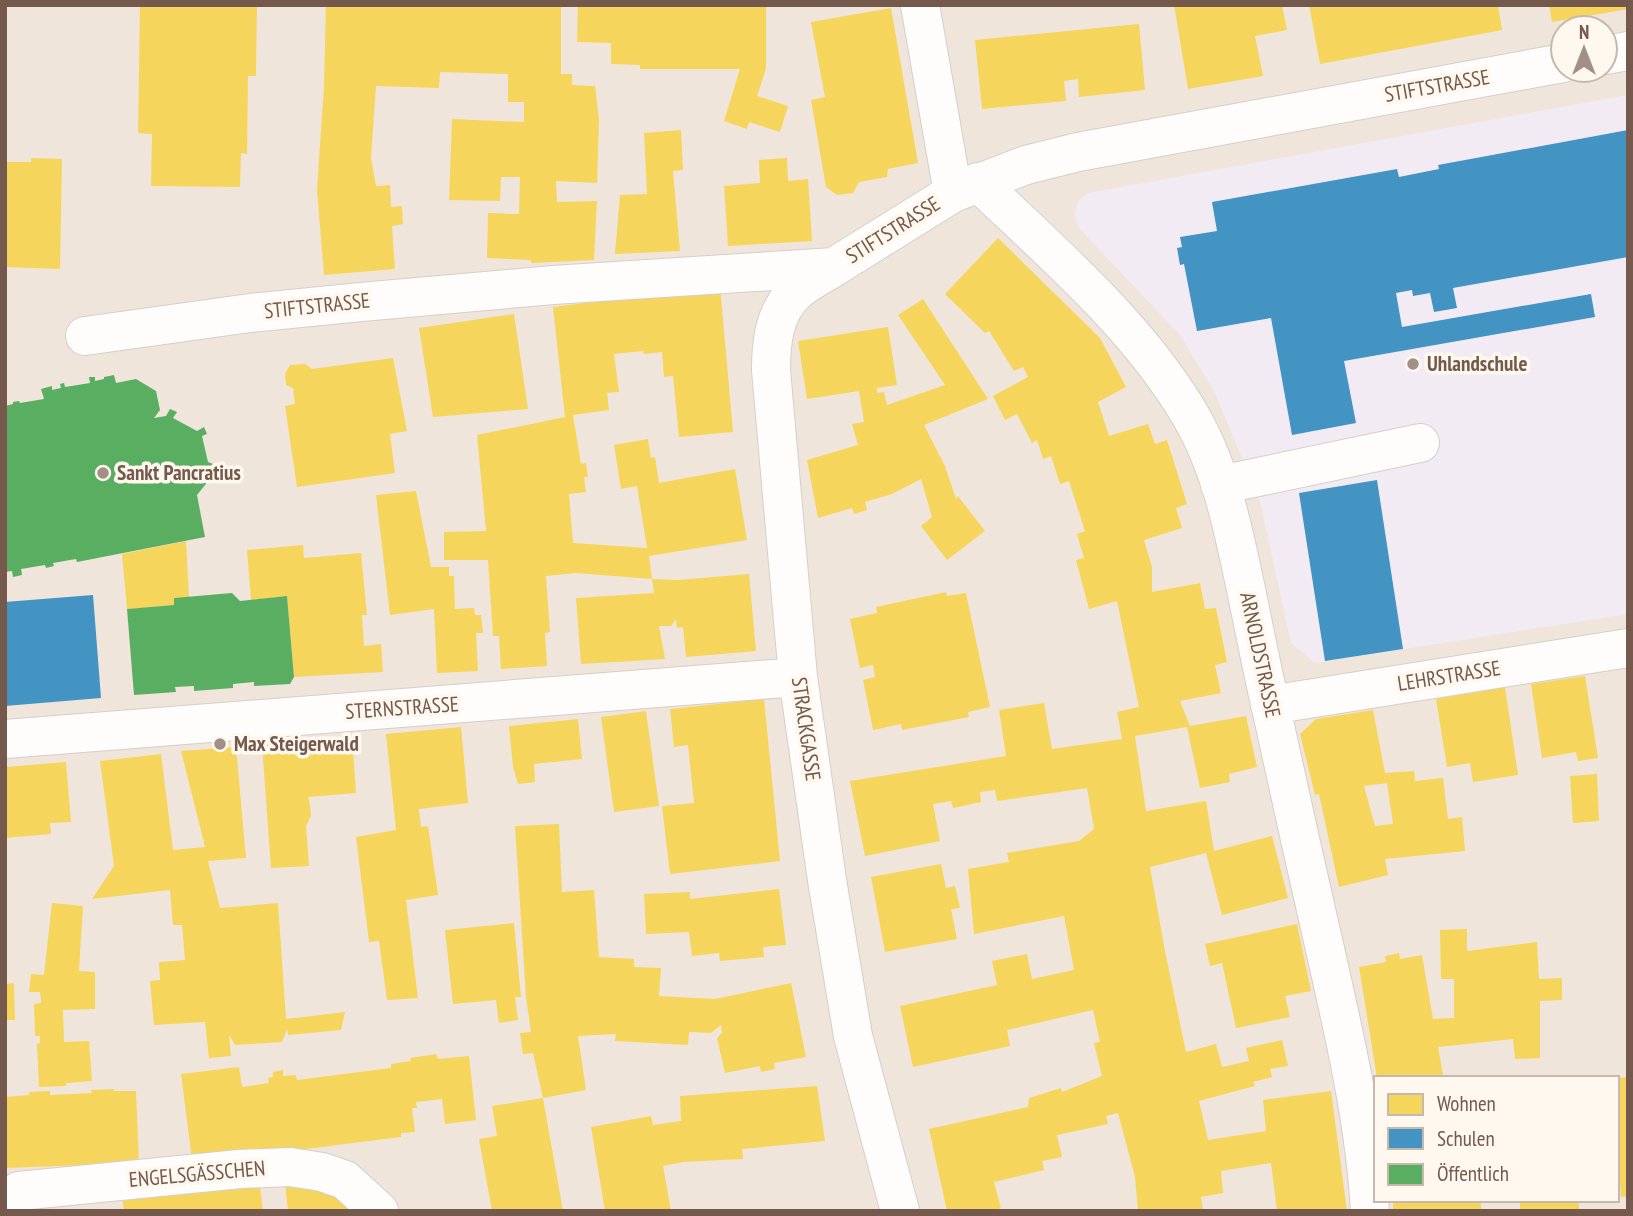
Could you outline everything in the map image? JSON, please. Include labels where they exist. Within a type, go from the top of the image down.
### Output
[{"type":"street","points":[[920,5],[965,187]]},
{"type":"street","name":"STIFTSTRASSE","points":[[85,336],[250,313],[361,302],[553,285],[834,267],[965,187],[1026,165],[1078,152],[1549,66]]},
{"type":"street","name":"ARNOLDSTRASSE","points":[[965,187],[1078,278],[1126,328],[1163,374],[1190,414],[1205,443],[1236,543],[1348,1051],[1360,1115],[1370,1211]]},
{"type":"street","name":"STRACKGASSE","points":[[834,267],[796,292],[784,306],[771,346],[771,370],[798,677],[825,866],[853,1036],[897,1210]]},
{"type":"street","points":[[1220,485],[1420,443]]},
{"type":"street","name":"LEHRSTRASSE","points":[[1270,705],[1628,648]]},
{"type":"street","name":"STERNSTRASSE","points":[[5,739],[798,677]]},
{"type":"street","name":"ENGELSGÄSSCHEN","points":[[5,1201],[19,1191],[240,1169],[290,1167],[322,1172],[345,1180],[379,1211]]},
{"type":"shaded area","points":[[5,5],[1628,5],[1628,1211],[5,1211]]},
{"type":"shaded area","name":"Uhlandschule","points":[[1628,95],[1628,614],[1315,663],[1291,643],[1260,501],[1215,393],[1180,335],[1078,227],[1075,213],[1078,201],[1088,193]]},
{"type":"building: Wohnen","points":[[140,5],[257,5],[256,76],[248,76],[247,154],[241,153],[240,187],[151,186],[152,134],[138,133]]},
{"type":"building: Wohnen","points":[[326,5],[561,5],[561,74],[572,74],[572,85],[595,86],[599,120],[597,183],[556,181],[557,202],[597,201],[594,260],[531,263],[531,260],[487,258],[488,213],[519,214],[520,177],[501,177],[500,201],[449,200],[452,119],[524,122],[524,102],[508,102],[508,74],[440,72],[439,88],[376,86],[371,158],[376,186],[390,185],[391,207],[402,206],[403,224],[392,226],[395,269],[324,275],[317,190]]},
{"type":"building: Wohnen","points":[[578,5],[766,5],[766,69],[757,96],[788,106],[780,132],[749,122],[747,129],[724,121],[740,69],[640,69],[640,65],[611,64],[611,43],[577,42]]},
{"type":"building: Wohnen","points":[[1174,5],[1282,5],[1287,30],[1255,36],[1263,76],[1188,89]]},
{"type":"building: Wohnen","points":[[1309,5],[1498,5],[1502,30],[1320,64]]},
{"type":"building: Wohnen","points":[[1549,5],[1628,5],[1628,9],[1599,14],[1551,14]]},
{"type":"building: Wohnen","points":[[891,8],[918,163],[888,169],[887,177],[859,182],[853,193],[837,195],[826,187],[811,100],[825,97],[811,22]]},
{"type":"building: Wohnen","points":[[1139,24],[1145,90],[1079,97],[1078,79],[1064,81],[1066,101],[982,109],[975,40]]},
{"type":"building: Wohnen","points":[[681,130],[683,170],[673,171],[680,251],[615,254],[620,195],[647,194],[644,133]]},
{"type":"building: Wohnen","points":[[31,158],[62,159],[60,269],[5,267],[5,162],[31,162]]},
{"type":"building: Wohnen","points":[[787,158],[788,181],[808,179],[812,241],[728,246],[724,186],[760,183],[759,160]]},
{"type":"building: Wohnen","points":[[998,238],[1100,338],[1126,387],[1098,402],[1109,436],[1148,424],[1155,444],[1167,440],[1187,504],[1176,508],[1182,528],[1144,540],[1152,567],[1152,592],[1200,583],[1205,609],[1216,608],[1227,662],[1215,665],[1221,693],[1180,701],[1190,726],[1246,716],[1257,767],[1229,774],[1230,782],[1200,788],[1187,727],[1135,736],[1146,811],[1206,801],[1214,851],[1272,836],[1288,898],[1222,915],[1206,853],[1150,867],[1186,1052],[1216,1044],[1222,1067],[1249,1061],[1246,1048],[1282,1040],[1288,1066],[1270,1069],[1272,1077],[1253,1082],[1255,1086],[1199,1101],[1208,1140],[1266,1131],[1263,1100],[1331,1091],[1347,1211],[1277,1211],[1271,1163],[1221,1171],[1223,1193],[1201,1197],[1203,1211],[1138,1211],[1135,1177],[1118,1113],[1106,1116],[1108,1124],[1057,1135],[1062,1157],[1042,1161],[1044,1170],[994,1182],[1001,1208],[993,1211],[947,1211],[929,1129],[1028,1107],[1029,1098],[1061,1088],[1062,1092],[1102,1076],[1094,1043],[1100,1042],[1093,1010],[1007,1030],[1010,1046],[913,1067],[900,1006],[997,985],[992,961],[1027,954],[1032,979],[1074,970],[1064,916],[974,934],[968,869],[1009,862],[1007,853],[1079,841],[1094,829],[1087,788],[997,801],[995,790],[980,792],[981,802],[953,808],[951,801],[933,804],[940,841],[865,856],[850,781],[1006,756],[999,710],[1044,703],[1052,749],[1122,739],[1117,712],[1139,707],[1117,601],[1089,609],[1076,560],[1084,558],[1077,534],[1085,531],[1069,481],[1060,484],[1051,456],[1043,459],[1037,440],[1032,443],[1017,414],[1005,420],[993,396],[1028,377],[1023,367],[1014,371],[989,331],[985,333],[945,294]]},
{"type":"building: Wohnen","points":[[720,286],[733,432],[679,437],[673,376],[664,377],[662,352],[614,354],[619,392],[607,393],[609,410],[573,415],[581,464],[586,463],[588,477],[584,477],[586,492],[569,494],[573,543],[647,548],[637,486],[621,489],[614,445],[648,439],[651,458],[655,457],[659,483],[735,469],[747,540],[649,556],[652,579],[576,573],[546,576],[550,632],[545,633],[547,666],[501,669],[499,636],[493,636],[488,560],[444,560],[444,532],[486,531],[477,435],[565,417],[553,307]]},
{"type":"building: Wohnen","points":[[923,299],[988,399],[924,425],[945,466],[956,499],[958,496],[985,531],[947,560],[921,526],[932,517],[921,479],[892,494],[865,502],[867,510],[854,514],[852,508],[818,518],[807,460],[858,445],[852,424],[864,422],[859,391],[807,399],[798,341],[888,327],[897,385],[877,388],[877,393],[884,392],[887,405],[945,385],[898,315]]},
{"type":"building: Wohnen","points":[[514,314],[528,409],[433,417],[419,328]]},
{"type":"building: Wohnen","points":[[393,358],[407,431],[390,434],[395,473],[297,487],[285,406],[295,404],[293,388],[286,385],[285,374],[290,365],[305,364],[312,369]]},
{"type":"building: Wohnen","points":[[416,491],[431,567],[449,567],[449,576],[454,576],[455,609],[474,608],[475,615],[481,615],[483,633],[476,633],[478,671],[437,673],[434,609],[390,615],[376,495]]},
{"type":"building: Wohnen","points":[[186,541],[189,597],[174,598],[174,605],[127,609],[122,554]]},
{"type":"building: Wohnen","points":[[303,545],[304,558],[361,553],[367,615],[362,615],[364,646],[381,644],[383,672],[294,677],[287,596],[251,600],[247,550]]},
{"type":"building: Wohnen","points":[[749,574],[756,651],[686,657],[683,627],[677,628],[676,619],[671,626],[659,626],[665,659],[581,664],[576,598],[654,593],[652,579],[678,580]]},
{"type":"building: Wohnen","points":[[946,592],[947,596],[966,593],[990,707],[968,712],[969,717],[902,730],[901,724],[873,730],[863,680],[875,677],[873,665],[860,668],[850,619],[877,613],[876,607]]},
{"type":"building: Wohnen","points":[[1585,676],[1598,758],[1578,761],[1576,752],[1542,758],[1531,684]]},
{"type":"building: Wohnen","points":[[1505,687],[1518,775],[1473,782],[1470,763],[1447,767],[1436,699]]},
{"type":"building: Wohnen","points":[[764,699],[780,861],[670,874],[662,806],[694,803],[688,745],[674,747],[670,709]]},
{"type":"building: Wohnen","points":[[1373,710],[1385,773],[1414,771],[1415,781],[1443,778],[1448,819],[1462,817],[1465,851],[1385,859],[1388,875],[1339,887],[1319,794],[1315,795],[1300,734],[1316,719]],"holes":[[[1387,783],[1393,824],[1375,826],[1364,786]]]},
{"type":"building: Wohnen","points":[[646,711],[659,806],[614,812],[601,717]]},
{"type":"building: Wohnen","points":[[578,719],[582,759],[534,764],[535,782],[518,784],[513,767],[509,726]]},
{"type":"building: Wohnen","points":[[461,727],[468,803],[419,809],[421,827],[428,826],[438,895],[406,900],[418,998],[387,1000],[379,941],[369,942],[356,837],[396,830],[386,734]]},
{"type":"building: Wohnen","points":[[352,737],[356,793],[308,797],[311,816],[306,826],[309,866],[271,868],[262,744]]},
{"type":"building: Wohnen","points":[[236,747],[246,858],[208,861],[220,908],[278,903],[286,1019],[345,1012],[341,1030],[288,1035],[287,1029],[282,1042],[235,1045],[229,1035],[231,1056],[209,1058],[205,1022],[154,1025],[150,981],[160,980],[159,962],[185,960],[182,925],[173,925],[170,890],[92,899],[114,866],[100,761],[161,754],[173,850],[205,847],[181,751]]},
{"type":"building: Wohnen","points":[[66,762],[71,822],[50,823],[51,834],[5,838],[5,767]]},
{"type":"building: Wohnen","points":[[1597,774],[1599,821],[1573,823],[1570,776]]},
{"type":"building: Wohnen","points":[[559,824],[562,892],[594,890],[599,957],[634,959],[634,967],[661,968],[659,996],[715,999],[791,983],[806,1057],[774,1063],[775,1069],[761,1072],[760,1066],[725,1073],[717,1038],[722,1033],[721,1025],[711,1033],[689,1032],[688,1045],[615,1041],[616,1034],[578,1036],[586,1090],[543,1098],[533,1053],[523,1054],[520,1033],[531,1032],[526,997],[515,826]]},
{"type":"building: Wohnen","points":[[941,864],[946,888],[955,886],[960,908],[951,909],[957,939],[885,952],[871,877]]},
{"type":"building: Wohnen","points":[[779,889],[786,945],[763,947],[764,957],[720,961],[719,953],[692,956],[689,932],[646,934],[644,894],[690,892],[690,899]]},
{"type":"building: Wohnen","points":[[52,903],[83,906],[79,971],[95,972],[95,1009],[63,1010],[64,1042],[89,1041],[92,1081],[39,1087],[37,1044],[40,1043],[40,1036],[35,1036],[34,1004],[41,1003],[40,992],[29,992],[31,974],[44,975]]},
{"type":"building: Wohnen","points":[[514,923],[521,997],[515,997],[518,1020],[499,1023],[496,1000],[453,1004],[445,930]]},
{"type":"building: Wohnen","points":[[1297,924],[1311,991],[1285,996],[1290,1017],[1236,1028],[1222,963],[1210,966],[1205,944]]},
{"type":"building: Wohnen","points":[[1467,929],[1467,951],[1537,942],[1539,979],[1562,978],[1562,1000],[1540,1001],[1540,1058],[1515,1059],[1513,1039],[1438,1047],[1443,1075],[1377,1076],[1359,967],[1386,962],[1385,956],[1399,953],[1400,959],[1422,955],[1433,1019],[1454,1018],[1454,979],[1441,979],[1440,930]]},
{"type":"building: Wohnen","points":[[14,983],[15,1020],[5,1020],[5,984]]},
{"type":"building: Wohnen","points":[[436,1054],[438,1059],[469,1056],[476,1120],[445,1124],[442,1099],[416,1102],[417,1108],[412,1108],[415,1132],[401,1133],[401,1137],[250,1156],[192,1160],[181,1074],[239,1067],[242,1087],[269,1083],[268,1078],[273,1077],[273,1072],[283,1070],[283,1076],[296,1075],[297,1080],[391,1068],[391,1064],[411,1061],[410,1058]]},
{"type":"building: Wohnen","points":[[1628,1077],[1628,1196],[1621,1197],[1619,1171],[1619,1078]]},
{"type":"building: Wohnen","points":[[817,1086],[825,1141],[742,1149],[743,1159],[683,1162],[663,1166],[671,1211],[605,1211],[591,1127],[651,1116],[653,1125],[681,1121],[680,1096]]},
{"type":"building: Wohnen","points":[[114,1089],[136,1091],[139,1163],[5,1168],[5,1097],[29,1095],[29,1092],[50,1091],[50,1095]]},
{"type":"building: Wohnen","points":[[543,1098],[563,1211],[492,1211],[479,1139],[497,1136],[492,1106]]},
{"type":"building: Wohnen","points":[[284,1175],[327,1177],[355,1211],[288,1211]]},
{"type":"building: Wohnen","points":[[259,1180],[263,1211],[124,1211],[122,1198]]},
{"type":"building: Wohnen","points":[[1393,1202],[1481,1202],[1481,1211],[1393,1211]]},
{"type":"building: Wohnen","points":[[1520,1202],[1579,1202],[1579,1211],[1520,1211]]},
{"type":"building: Schulen","name":"Uhlandschule","points":[[1628,130],[1628,257],[1453,288],[1457,308],[1434,312],[1430,293],[1413,296],[1412,290],[1396,293],[1402,327],[1591,294],[1595,317],[1344,361],[1356,423],[1292,435],[1271,318],[1197,331],[1184,264],[1180,265],[1177,248],[1182,247],[1180,237],[1217,231],[1212,202],[1397,169],[1399,177],[1439,169],[1438,165]]},
{"type":"building: Schulen","points":[[1377,480],[1403,649],[1325,661],[1299,493]]},
{"type":"building: Schulen","points":[[93,595],[101,698],[5,706],[5,602]]},
{"type":"building: Öffentlich","name":"Sankt Pancratius","points":[[114,375],[116,383],[136,379],[156,391],[160,410],[154,418],[166,416],[170,409],[177,412],[173,418],[197,431],[204,427],[207,434],[202,436],[208,462],[213,464],[212,470],[204,468],[200,476],[209,480],[197,495],[205,537],[77,562],[76,559],[53,563],[54,566],[46,568],[45,565],[21,569],[22,575],[13,577],[12,571],[5,572],[5,406],[13,402],[44,399],[41,389],[52,386],[52,390],[61,388],[60,384],[64,383],[65,387],[90,383],[89,377],[95,377],[95,381]]},
{"type":"building: Öffentlich","points":[[232,593],[240,601],[287,596],[294,677],[290,684],[254,686],[254,682],[233,684],[233,688],[194,691],[194,686],[175,687],[176,692],[134,695],[127,609],[174,605],[174,598]]},
{"type":"place","name":"Uhlandschule","points":[[1413,364]]},
{"type":"place","name":"Sankt Pancratius","points":[[103,473]]},
{"type":"place","name":"Max Steigerwald","points":[[220,744]]}]
